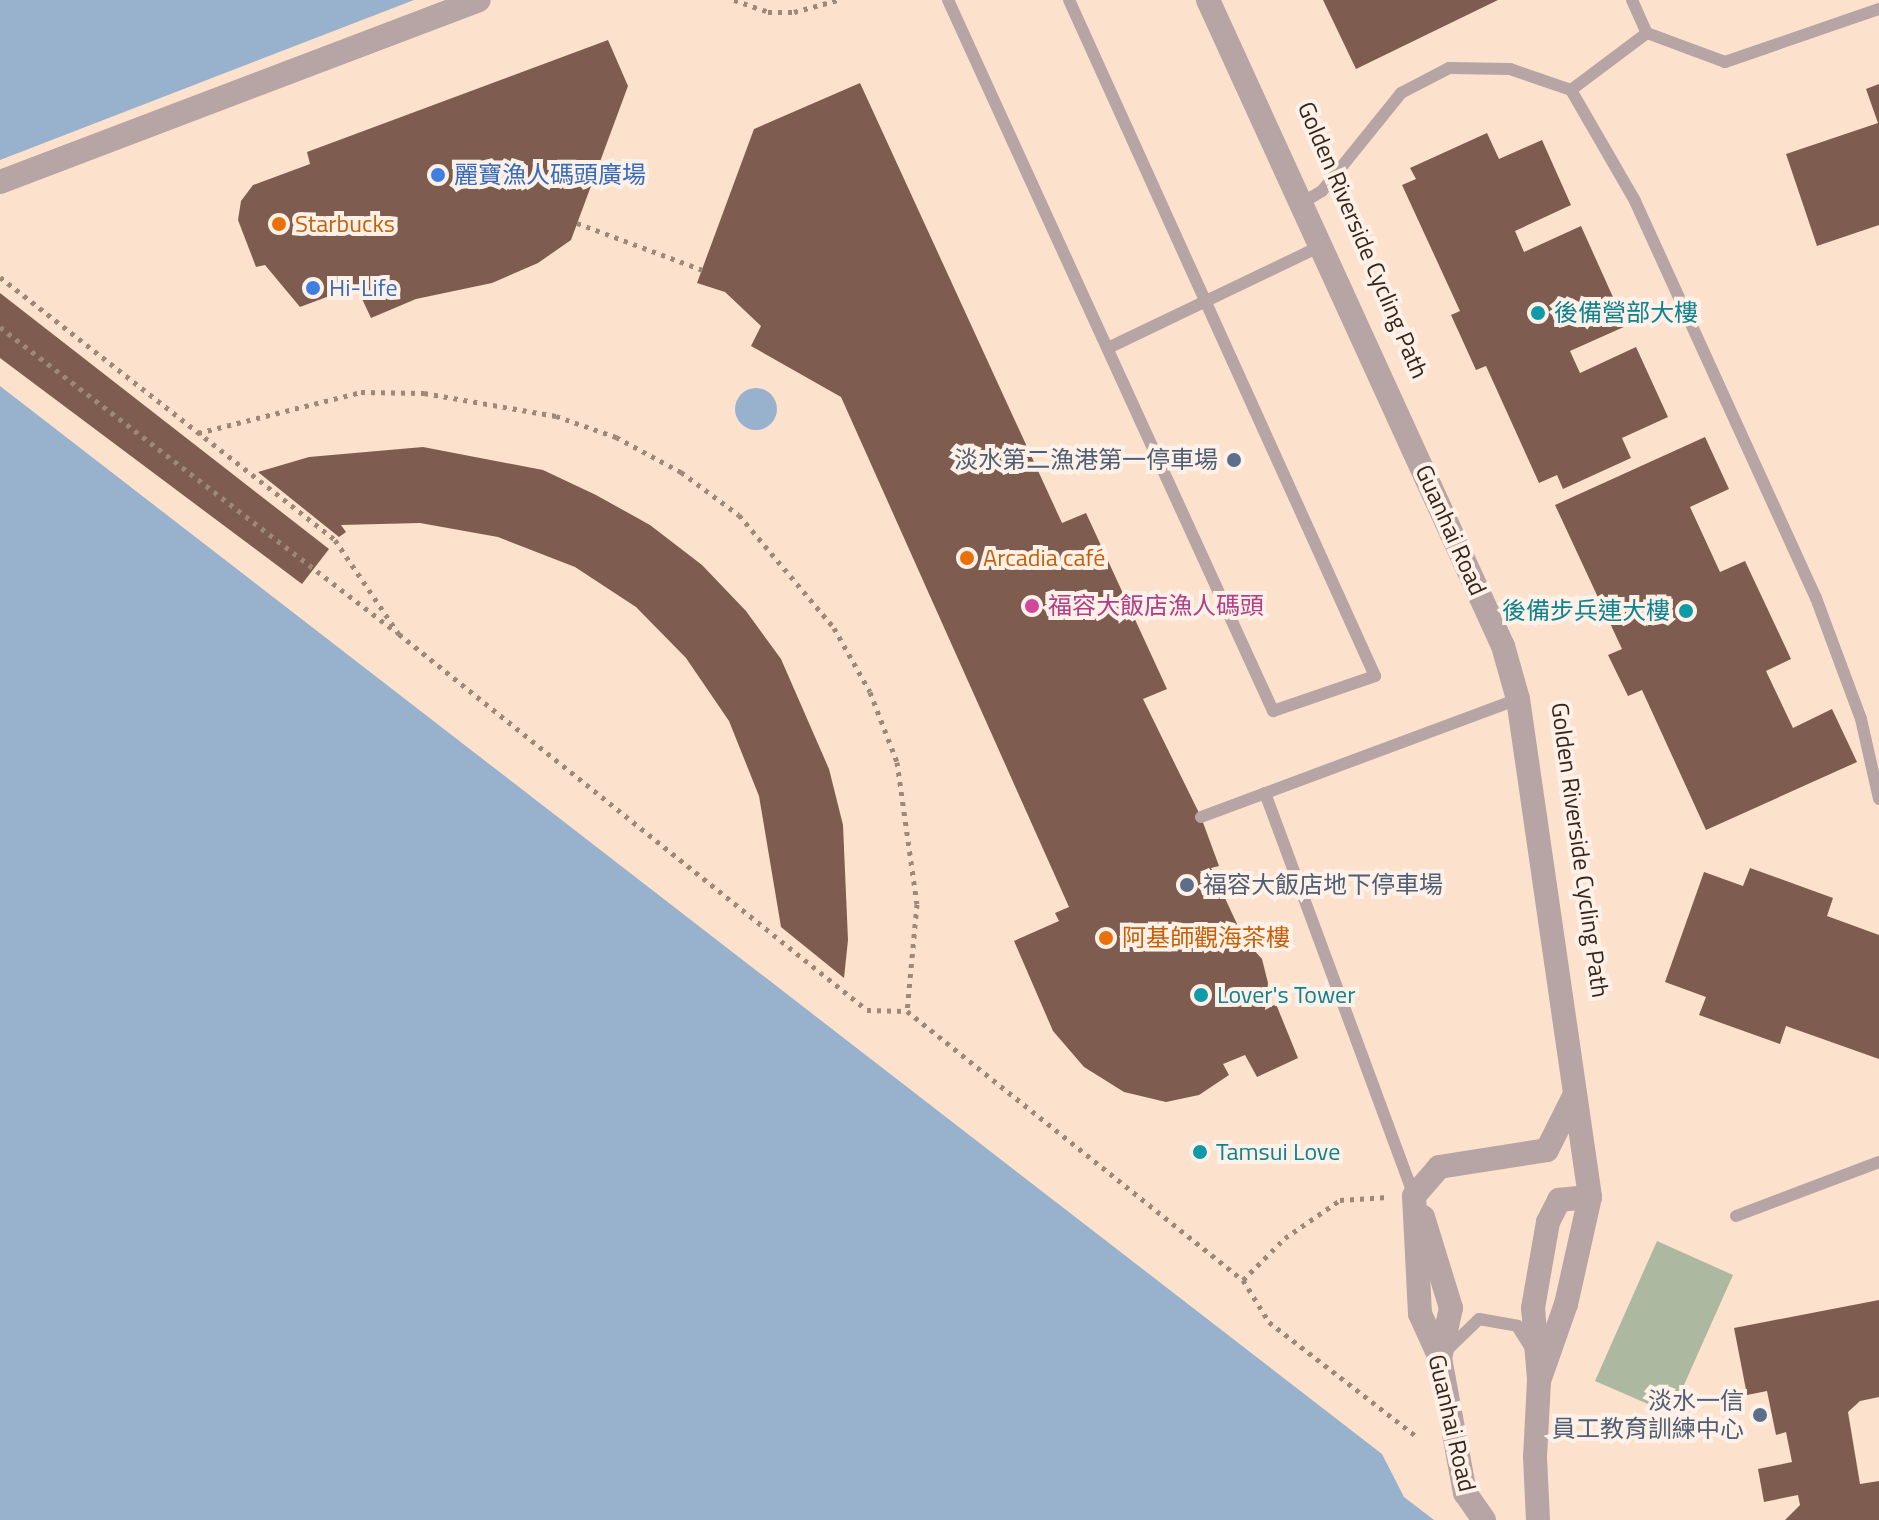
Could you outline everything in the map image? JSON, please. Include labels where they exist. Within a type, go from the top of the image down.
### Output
[{"type":"street","points":[[0,182],[479,0]]},
{"type":"street","name":"Guanhai Road","points":[[1208,0],[1503,646],[1518,699],[1590,1197],[1566,1304],[1539,1381],[1535,1457],[1538,1520]]},
{"type":"street","points":[[1440,1358],[1451,1308],[1440,1259],[1414,1196],[1439,1167],[1547,1150],[1574,1096]]},
{"type":"street","points":[[1539,1381],[1533,1350],[1533,1308],[1548,1222],[1559,1200],[1590,1197]]},
{"type":"street","name":"Guanhai Road","points":[[1440,1358],[1465,1493],[1484,1520]]},
{"type":"lane","points":[[948,0],[1273,711],[1375,676],[1069,0]]},
{"type":"lane","points":[[1632,0],[1647,33],[1725,62],[1879,9]]},
{"type":"lane","points":[[1571,90],[1647,33]]},
{"type":"lane","points":[[1302,203],[1322,191],[1401,93],[1449,68],[1510,69],[1571,90],[1635,201],[1816,598],[1861,719],[1879,799]]},
{"type":"lane","points":[[1108,348],[1204,299],[1321,246]]},
{"type":"lane","points":[[1201,817],[1518,699]]},
{"type":"lane","points":[[1265,793],[1414,1196]]},
{"type":"lane","points":[[1736,1216],[1879,1162]]},
{"type":"lane","points":[[1440,1358],[1479,1319],[1517,1326],[1533,1350]]},
{"type":"path","points":[[734,0],[768,12],[794,12],[838,0]]},
{"type":"path","points":[[577,223],[703,270]]},
{"type":"path","points":[[0,277],[335,540],[399,634]]},
{"type":"path","points":[[0,327],[399,634],[867,1010],[907,1011],[1243,1280],[1269,1322],[1417,1437]]},
{"type":"path","points":[[198,433],[361,392],[439,395],[556,416],[616,437],[681,472],[739,515],[788,567],[834,628],[870,692],[897,762],[917,904],[907,1011]]},
{"type":"path","points":[[1243,1280],[1285,1238],[1340,1200],[1414,1196]]},
{"type":"green space","points":[[1657,1241],[1733,1275],[1671,1414],[1595,1381]]},
{"type":"water","points":[[0,0],[414,0],[0,160]]},
{"type":"water","points":[[0,386],[1382,1454],[1404,1497],[1434,1520],[0,1520]]},
{"type":"water","points":[[756,388],[771,394],[777,409],[771,424],[756,430],[741,424],[735,409],[741,394]]},
{"type":"building","points":[[1323,0],[1498,0],[1356,69]]},
{"type":"building","name":"麗寶漁人碼頭廣場","points":[[608,40],[628,86],[571,240],[538,263],[492,283],[416,299],[371,318],[356,286],[300,307],[265,265],[256,267],[238,220],[241,201],[253,185],[310,164],[307,152]]},
{"type":"building","name":"福容大飯店漁人碼頭","points":[[860,83],[1062,523],[1086,513],[1167,689],[1143,699],[1201,817],[1219,866],[1211,868],[1244,939],[1262,959],[1268,983],[1265,1010],[1276,1004],[1298,1058],[1257,1077],[1245,1055],[1223,1064],[1229,1075],[1199,1095],[1166,1102],[1124,1092],[1084,1067],[1053,1031],[1014,941],[1059,921],[1055,913],[1069,907],[841,397],[751,346],[761,326],[725,292],[697,283],[754,129]]},
{"type":"building","points":[[1879,84],[1879,225],[1817,246],[1786,154],[1878,123],[1866,89]]},
{"type":"building","name":"後備營部大樓","points":[[1487,133],[1499,159],[1542,140],[1571,205],[1515,231],[1524,252],[1581,226],[1626,326],[1570,351],[1580,373],[1636,347],[1668,417],[1622,438],[1631,458],[1563,489],[1557,475],[1539,483],[1486,366],[1476,370],[1451,315],[1460,311],[1402,185],[1416,179],[1410,168]]},
{"type":"building","points":[[0,293],[329,549],[302,584],[0,358]]},
{"type":"building","name":"後備步兵連大樓","points":[[1705,437],[1729,489],[1690,507],[1720,572],[1745,561],[1791,659],[1766,671],[1793,728],[1832,709],[1857,762],[1706,830],[1642,690],[1628,696],[1608,655],[1622,649],[1555,505]]},
{"type":"building","points":[[423,447],[543,470],[596,495],[650,525],[702,565],[746,611],[781,659],[829,769],[843,825],[848,940],[844,978],[781,927],[759,796],[729,721],[686,658],[636,607],[575,567],[498,537],[420,523],[341,525],[346,532],[339,537],[258,472],[309,457]]},
{"type":"building","points":[[1750,868],[1833,898],[1827,916],[1879,935],[1879,1059],[1786,1026],[1780,1044],[1699,1015],[1706,997],[1665,982],[1704,872],[1743,886]]},
{"type":"building","points":[[1879,1300],[1879,1397],[1860,1401],[1848,1412],[1860,1484],[1879,1481],[1879,1520],[1785,1520],[1800,1505],[1798,1495],[1764,1502],[1758,1469],[1792,1462],[1786,1432],[1776,1435],[1767,1391],[1747,1395],[1734,1328]]},
{"type":"place","name":"麗寶漁人碼頭廣場","points":[[438,175]]},
{"type":"place","name":"Starbucks","points":[[279,224]]},
{"type":"place","name":"Hi-Life","points":[[313,288]]},
{"type":"place","name":"後備營部大樓","points":[[1538,313]]},
{"type":"place","name":"淡水第二漁港第一停車場","points":[[1234,460]]},
{"type":"place","name":"Arcadia café","points":[[967,558]]},
{"type":"place","name":"福容大飯店漁人碼頭","points":[[1032,606]]},
{"type":"place","name":"後備步兵連大樓","points":[[1686,611]]},
{"type":"place","name":"福容大飯店地下停車場","points":[[1187,885]]},
{"type":"place","name":"阿基師觀海茶樓","points":[[1106,938]]},
{"type":"place","name":"Lover's Tower","points":[[1201,995]]},
{"type":"place","name":"Tamsui Love","points":[[1200,1152]]},
{"type":"place","name":"淡水一信 員工教育訓練中心","points":[[1760,1415]]}]
